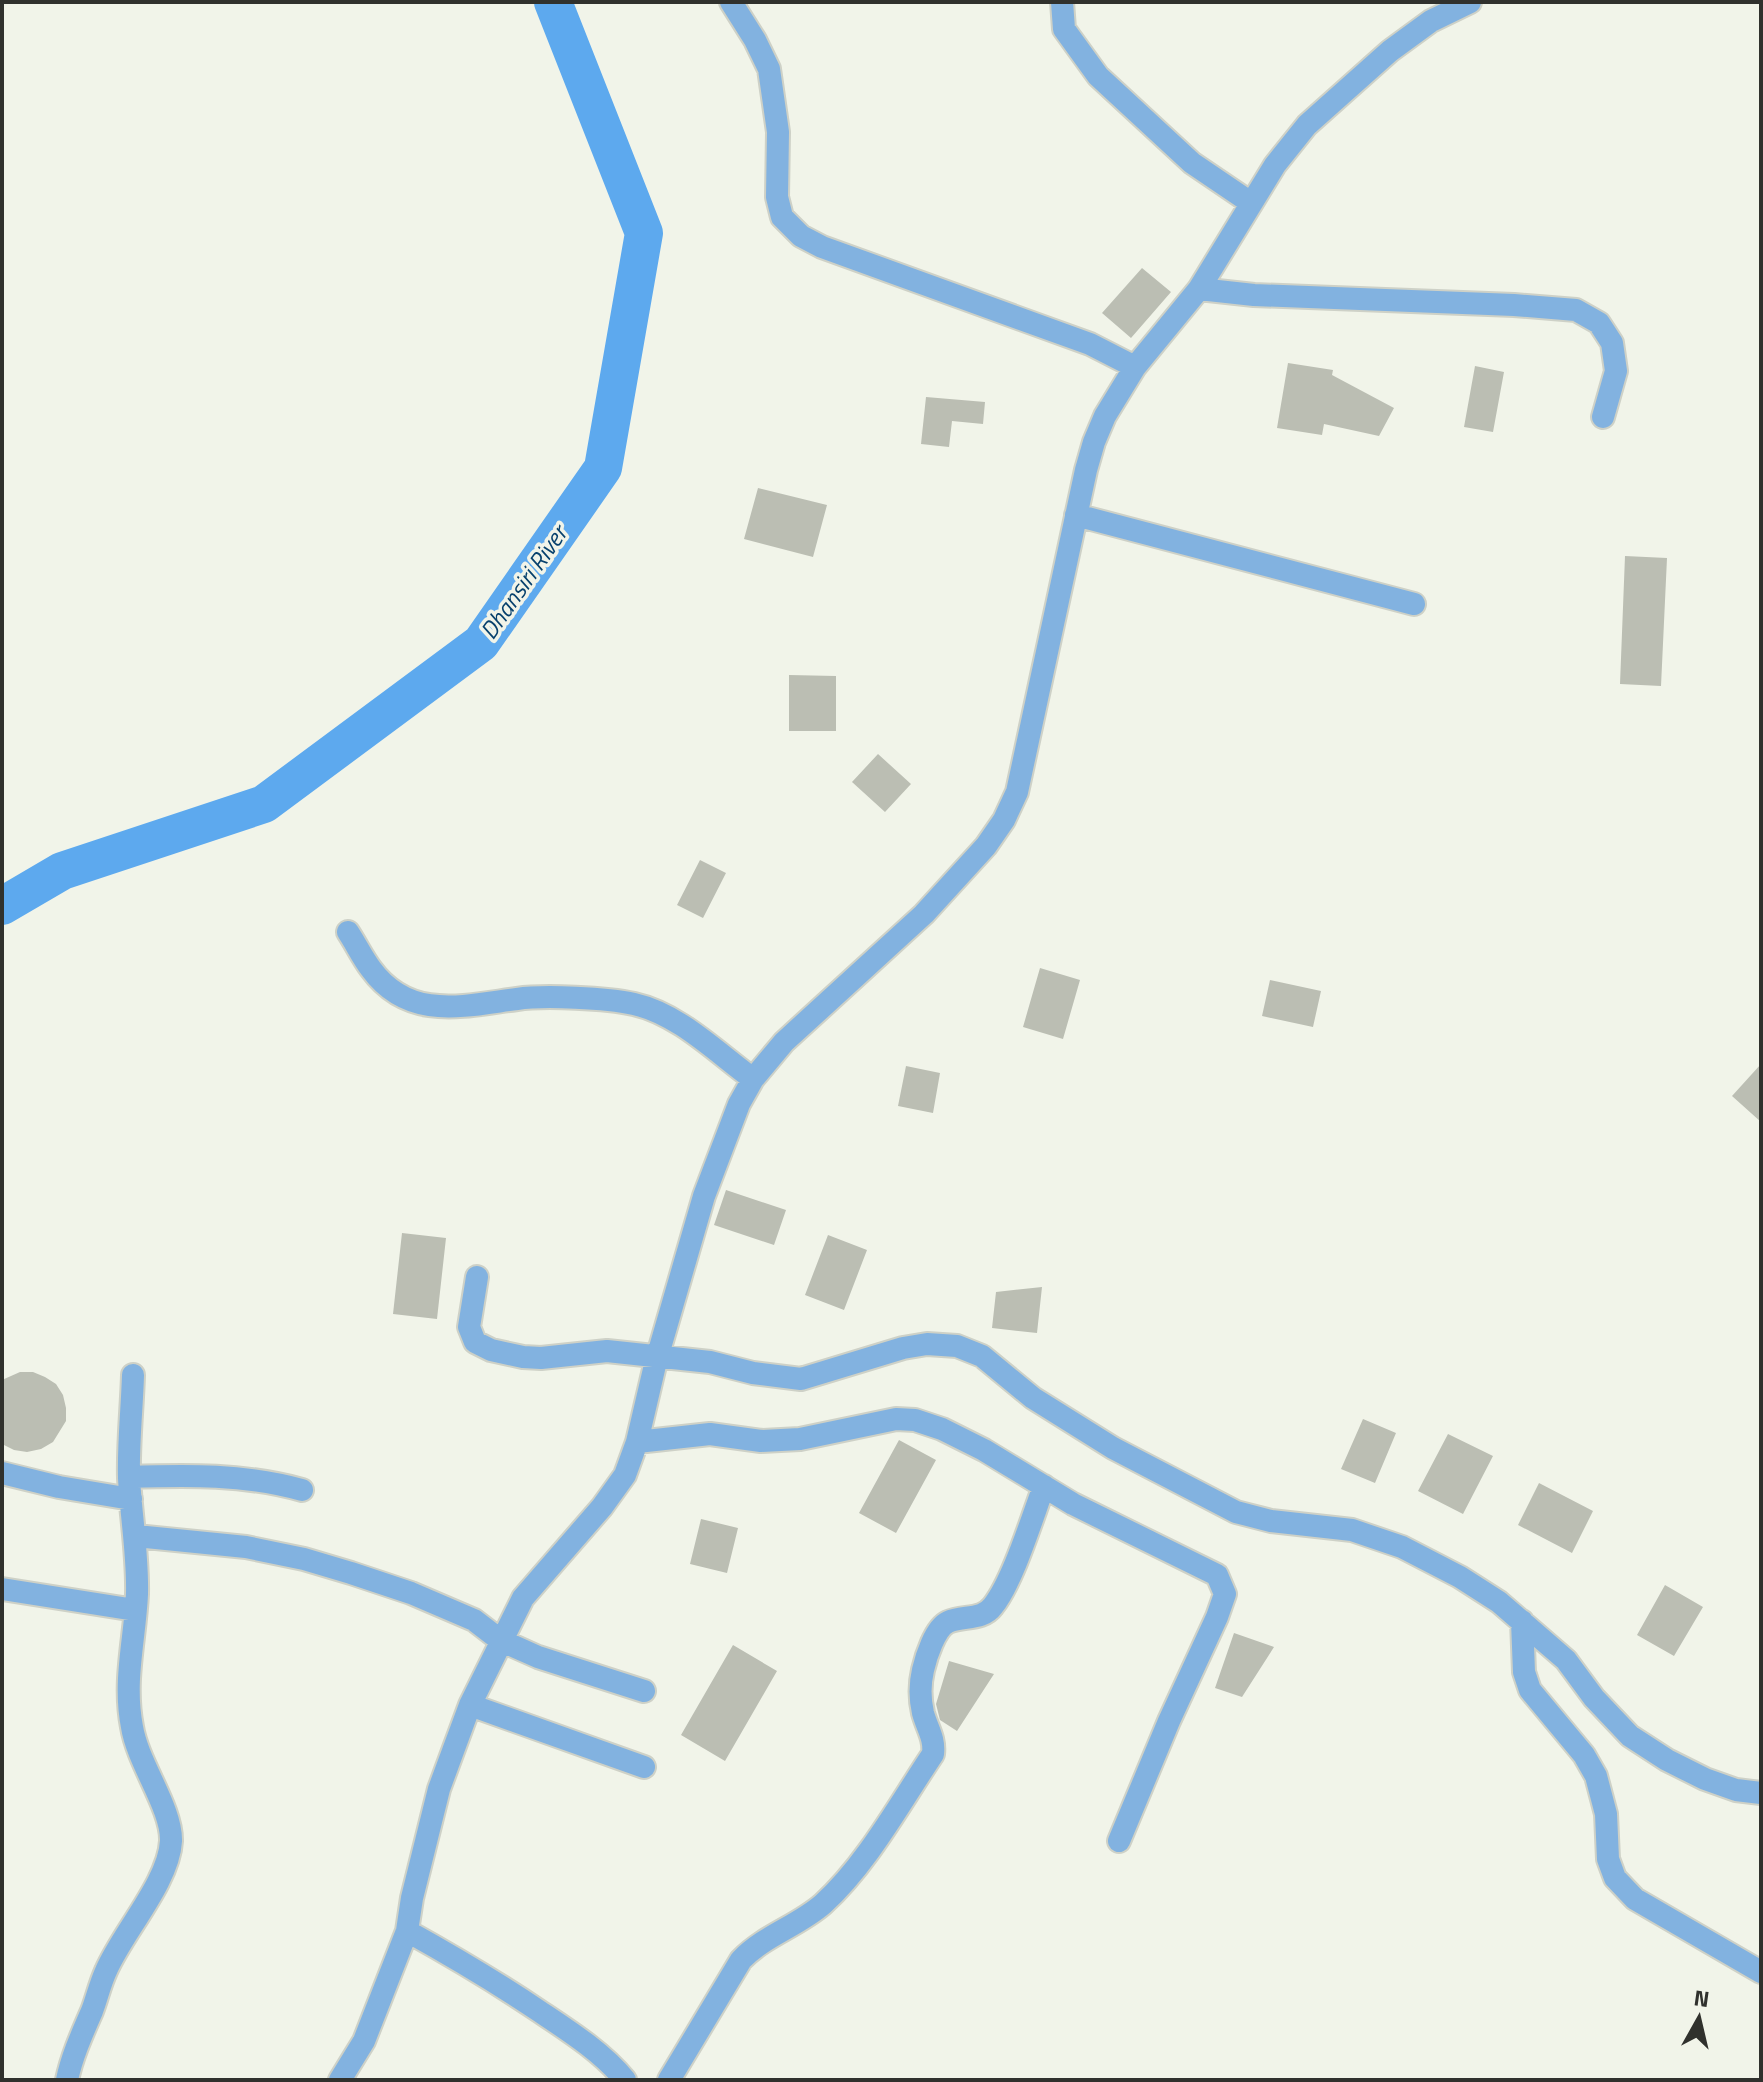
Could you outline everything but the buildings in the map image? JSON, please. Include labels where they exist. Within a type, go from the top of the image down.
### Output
[{"type":"street","points":[[731,2],[769,69],[778,132],[777,197],[782,217],[801,236],[822,247],[1090,344],[1135,367]]},
{"type":"street","points":[[1062,2],[1064,29],[1098,76],[1192,163],[1251,203]]},
{"type":"street","points":[[340,2080],[364,2041],[407,1931],[439,1789],[470,1705],[500,1640],[523,1598],[602,1507],[625,1475],[704,1196],[739,1104],[753,1079],[784,1042],[924,914],[986,846],[1004,820],[1017,792],[1076,515],[1094,442],[1105,416],[1135,367],[1199,289],[1275,165],[1307,125],[1390,51],[1431,21],[1470,2]]},
{"type":"street","points":[[1199,289],[1254,295],[1576,310],[1599,323],[1612,343],[1616,371],[1603,417]]},
{"type":"street","points":[[1076,515],[1414,604]]},
{"type":"street","points":[[348,932],[372,970],[387,986],[410,1001],[431,1007],[459,1007],[520,998],[633,1004],[658,1012],[684,1028],[753,1079]]},
{"type":"street","points":[[477,1277],[469,1327],[475,1342],[491,1350],[541,1358],[607,1351],[656,1361],[710,1362],[753,1373],[801,1379],[903,1348],[927,1344],[957,1346],[982,1356],[1033,1398],[1113,1448],[1236,1512],[1271,1521],[1352,1530],[1402,1547],[1460,1577],[1499,1602],[1566,1660],[1594,1698],[1630,1736],[1667,1760],[1705,1779],[1736,1790],[1761,1793]]},
{"type":"street","points":[[67,2080],[78,2041],[106,1971],[159,1878],[171,1842],[170,1823],[139,1755],[131,1726],[130,1643],[135,1610],[136,1536],[130,1488],[133,1375]]},
{"type":"street","points":[[639,1433],[710,1434],[761,1441],[800,1439],[896,1419],[915,1420],[942,1429],[984,1450],[1073,1504],[1217,1575],[1225,1594],[1217,1617],[1119,1841]]},
{"type":"street","points":[[2,1473],[59,1487],[130,1488],[189,1475],[271,1481],[302,1490]]},
{"type":"street","points":[[669,2080],[741,1960],[755,1945],[803,1919],[849,1878],[933,1754],[935,1741],[922,1710],[923,1668],[940,1628],[948,1622],[980,1616],[993,1607],[1008,1579],[1044,1486]]},
{"type":"street","points":[[136,1536],[246,1547],[304,1559],[411,1593],[474,1620],[500,1640],[538,1657],[644,1691]]},
{"type":"street","points":[[2,1589],[135,1610]]},
{"type":"street","points":[[1522,1621],[1524,1672],[1530,1690],[1584,1755],[1596,1776],[1606,1814],[1608,1859],[1615,1878],[1635,1899],[1761,1972]]},
{"type":"street","points":[[470,1705],[644,1767]]},
{"type":"street","points":[[407,1931],[480,1972],[571,2032],[616,2068],[625,2080]]},
{"type":"waterway","name":"Dhansiri River","points":[[2,906],[62,871],[264,804],[481,643],[603,468],[644,233],[553,2]]}]
